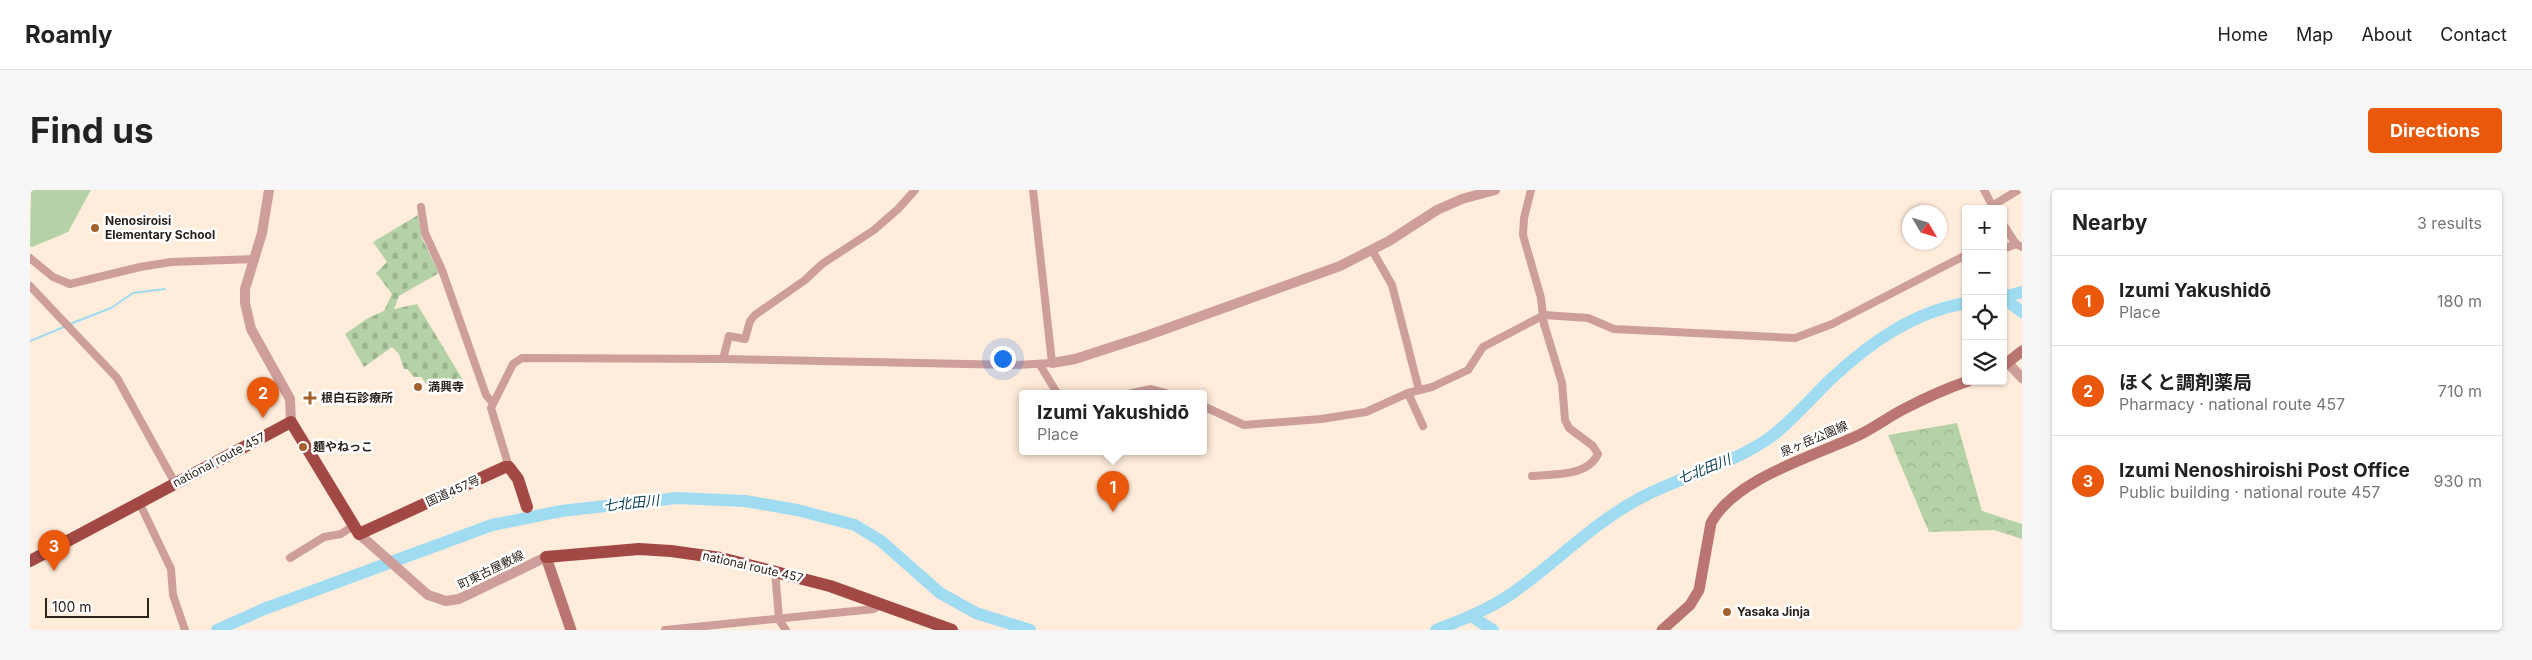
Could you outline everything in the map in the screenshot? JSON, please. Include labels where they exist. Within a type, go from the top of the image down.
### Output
[{"type":"highway","name":"national route 457","points":[[30,561],[291,422]]},
{"type":"highway","points":[[291,422],[356,530]]},
{"type":"highway","name":"国道457号","points":[[356,530],[505,467],[509,468]]},
{"type":"highway","points":[[509,468],[518,479],[527,507]]},
{"type":"highway","name":"national route 457","points":[[546,557],[639,550],[670,551],[721,558],[775,570],[830,586],[952,630]]},
{"type":"main road","points":[[2007,363],[2022,350]]},
{"type":"main road","name":"泉ヶ岳公園線","points":[[1662,630],[1690,605],[1699,590],[1711,523],[1716,514],[1734,496],[1786,464],[1860,435],[1908,407],[1962,383]]},
{"type":"main road","points":[[546,557],[571,630]]},
{"type":"street","points":[[269,190],[255,260],[245,289],[246,317],[250,329],[290,399],[291,422]]},
{"type":"street","points":[[724,359],[728,336],[745,339],[750,321],[755,315],[805,280],[822,264],[874,230],[898,209],[915,190]]},
{"type":"street","points":[[1033,190],[1052,363]]},
{"type":"street","points":[[509,468],[491,408],[492,402],[513,364],[522,358],[724,359],[1040,365],[1052,363],[1075,359],[1146,336],[1315,275],[1372,250],[1437,210],[1462,199],[1495,190]]},
{"type":"street","points":[[1531,190],[1524,218],[1523,235],[1544,315],[1544,324],[1562,383],[1566,423],[1569,428],[1593,446],[1598,454],[1591,464],[1576,471],[1532,476]]},
{"type":"street","points":[[1984,190],[1992,205]]},
{"type":"street","points":[[1996,205],[2018,190]]},
{"type":"street","points":[[422,207],[424,234],[442,270],[486,395],[492,402]]},
{"type":"street","points":[[2007,230],[2019,246]]},
{"type":"street","points":[[1372,250],[1392,285],[1419,390]]},
{"type":"street","points":[[30,258],[53,277],[70,284],[140,267],[171,262],[255,260]]},
{"type":"street","points":[[1207,408],[1244,425],[1321,419],[1366,412],[1408,393],[1432,387],[1468,370],[1483,347],[1544,315],[1588,318],[1614,329],[1795,338],[1832,324],[1962,258]]},
{"type":"street","points":[[30,286],[117,378],[175,484]]},
{"type":"street","points":[[1040,365],[1055,390]]},
{"type":"street","points":[[2007,365],[2022,378]]},
{"type":"street","points":[[1408,393],[1423,426]]},
{"type":"street","points":[[139,502],[171,569],[173,595],[184,628]]},
{"type":"street","points":[[290,558],[324,537],[356,530]]},
{"type":"street","name":"町東古屋敷線","points":[[356,530],[418,588],[433,598],[453,600],[546,557]]},
{"type":"street","points":[[775,570],[779,620],[786,630]]},
{"type":"street","points":[[665,630],[874,609],[880,605]]},
{"type":"green space","points":[[31,190],[91,190],[68,232],[32,247],[30,246]]},
{"type":"green space","points":[[418,215],[422,238],[439,273],[399,296],[394,309],[417,304],[463,380],[432,392],[421,377],[414,377],[407,369],[404,369],[399,354],[392,347],[364,367],[345,334],[368,318],[384,311],[392,294],[376,273],[387,262],[373,242]]},
{"type":"green space","points":[[1957,423],[1982,511],[2022,524],[2022,539],[1994,530],[1929,532],[1888,435]]},
{"type":"waterway","points":[[70,324],[111,308],[133,293],[165,289]]},
{"type":"waterway","name":"七北田川","points":[[2007,296],[2022,292]]},
{"type":"waterway","points":[[2007,301],[2022,312]]},
{"type":"waterway","name":"七北田川","points":[[1436,630],[1502,600],[1527,583],[1603,522],[1635,501],[1739,455],[1772,436],[1847,365],[1894,330],[1928,313],[1962,304]]},
{"type":"waterway","points":[[30,341],[64,327]]},
{"type":"waterway","name":"七北田川","points":[[217,630],[264,609],[492,525],[561,511],[677,498],[745,501],[797,510],[855,525],[881,541],[940,593],[976,613],[1030,630]]},
{"type":"waterway","points":[[1471,616],[1493,630]]},
{"type":"place","name":"Nenosiroisi Elementary School","points":[[95,228]]},
{"type":"place","name":"満興寺","points":[[418,387]]},
{"type":"place","name":"根白石診療所","points":[[310,398]]},
{"type":"place","name":"ほくと調剤薬局","points":[[263,418]]},
{"type":"place","name":"麺やねっこ","points":[[303,447]]},
{"type":"place","name":"Izumi Yakushidō","points":[[1113,512]]},
{"type":"place","name":"Izumi Nenoshiroishi Post Office","points":[[54,571]]},
{"type":"place","name":"Yasaka Jinja","points":[[1727,612]]}]
